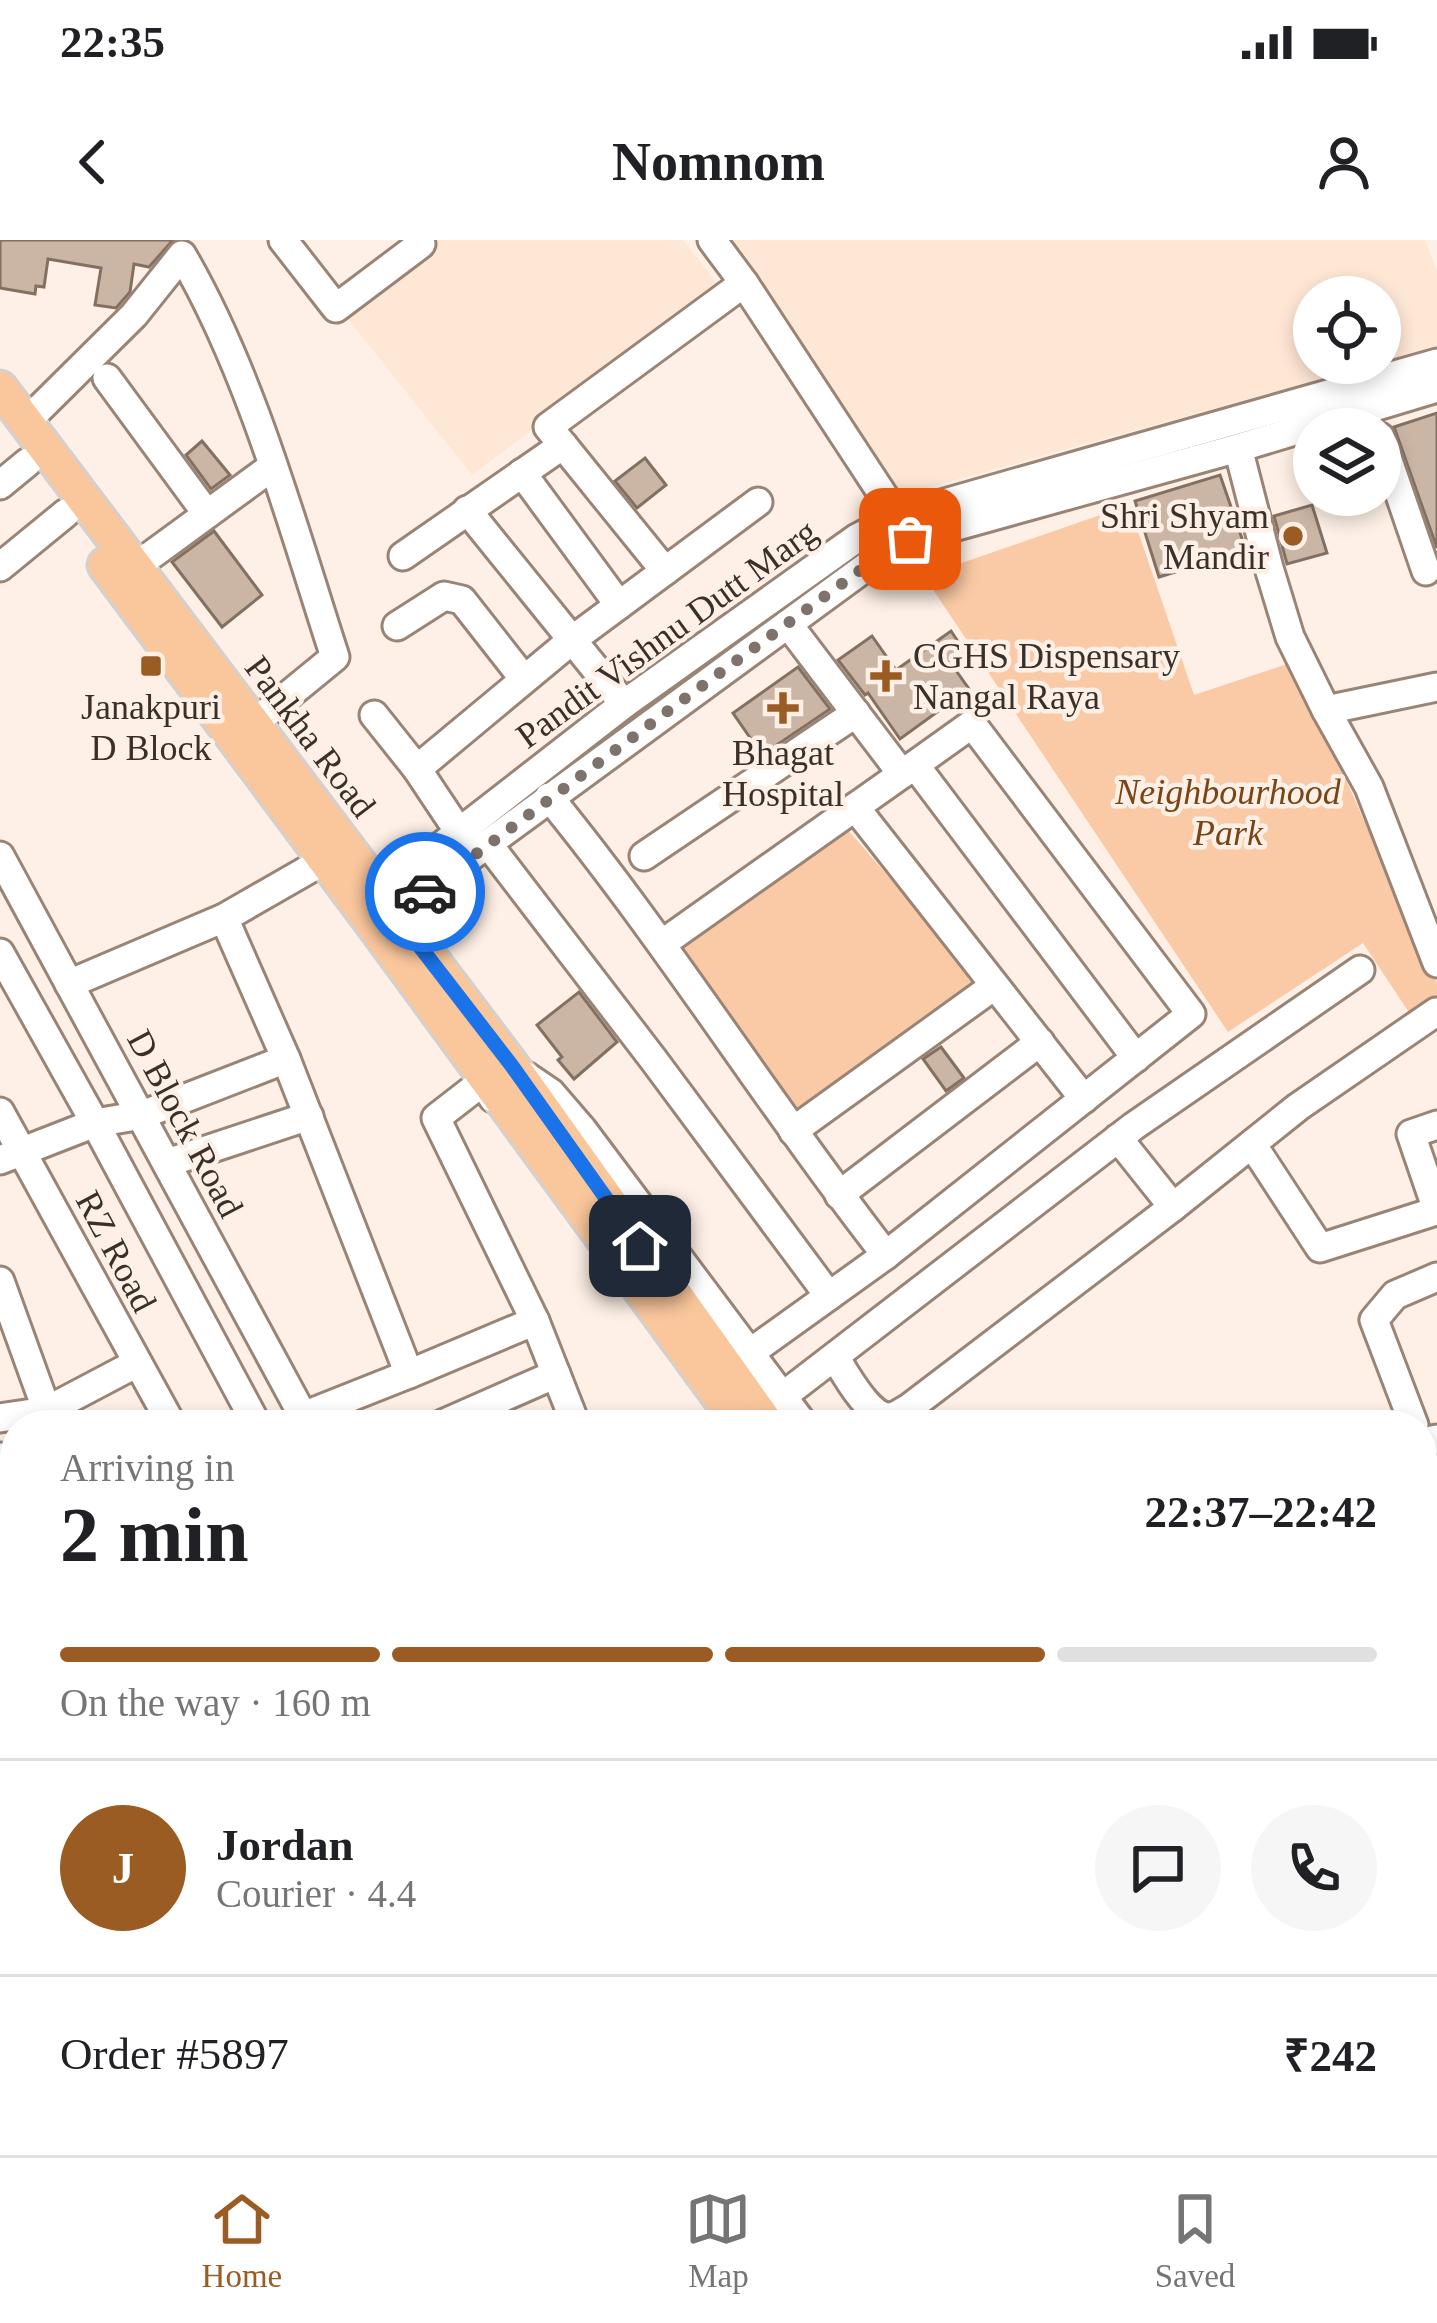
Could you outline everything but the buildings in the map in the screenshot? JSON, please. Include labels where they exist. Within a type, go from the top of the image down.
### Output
[{"type":"main road","name":"Pankha Road","points":[[0,388],[28,462],[325,860],[378,910]]},
{"type":"main road","name":"Pankha Road","points":[[13,423],[135,567],[253,724],[730,1410]]},
{"type":"main road","name":"Pankha Road","points":[[499,1073],[775,1410]]},
{"type":"street","points":[[283,240],[336,308],[421,244],[419,240]]},
{"type":"street","points":[[712,240],[905,527]]},
{"type":"street","points":[[13,423],[134,315],[182,255],[212,307],[272,466],[335,657],[253,724]]},
{"type":"street","points":[[665,571],[548,427],[744,283]]},
{"type":"street","name":"Pandit Vishnu Dutt Marg","points":[[378,910],[459,832],[624,704],[843,548],[1437,363]]},
{"type":"street","points":[[107,378],[207,514]]},
{"type":"street","name":"Pandit Vishnu Dutt Marg","points":[[1401,410],[1437,388]]},
{"type":"street","name":"Pandit Vishnu Dutt Marg","points":[[378,910],[488,844],[869,564],[905,527],[1293,439]]},
{"type":"street","points":[[403,556],[563,446]]},
{"type":"street","points":[[1238,448],[1291,637],[1325,710],[1424,889],[1437,964]]},
{"type":"street","points":[[0,485],[28,462]]},
{"type":"street","points":[[135,567],[272,466]]},
{"type":"street","points":[[523,473],[619,605]]},
{"type":"street","points":[[1401,498],[1426,571]]},
{"type":"street","points":[[417,769],[572,640],[758,502]]},
{"type":"street","points":[[467,510],[624,704]]},
{"type":"street","points":[[0,567],[66,513]]},
{"type":"street","points":[[397,626],[444,596],[462,600],[524,679]]},
{"type":"street","points":[[788,624],[1136,1058]]},
{"type":"street","points":[[1325,710],[1437,687]]},
{"type":"street","points":[[644,856],[856,713]]},
{"type":"street","points":[[374,715],[459,832]]},
{"type":"street","points":[[663,943],[972,724],[1191,1014],[886,1255],[751,1352]]},
{"type":"street","points":[[549,797],[663,943],[886,1255]]},
{"type":"street","points":[[855,807],[1084,1099]]},
{"type":"street","points":[[488,844],[829,1295]]},
{"type":"street","name":"D Block Road","points":[[0,856],[300,1410]]},
{"type":"street","points":[[69,984],[224,918],[325,860]]},
{"type":"street","points":[[224,918],[286,1060],[409,1374]]},
{"type":"street","points":[[0,953],[249,1410]]},
{"type":"street","points":[[777,1410],[835,1357],[1118,1138],[1360,970]]},
{"type":"street","points":[[794,1131],[994,986]]},
{"type":"street","points":[[905,1410],[1298,1107],[1436,1012]]},
{"type":"street","points":[[839,1195],[1040,1042]]},
{"type":"street","points":[[11,1155],[95,1123],[142,1115],[286,1060]]},
{"type":"street","points":[[499,1073],[436,1118],[535,1321],[570,1410]]},
{"type":"street","points":[[499,1073],[551,1093],[582,1129],[751,1352],[776,1410]]},
{"type":"street","points":[[499,1073],[509,1136],[711,1410]]},
{"type":"street","name":"RZ Road","points":[[0,1112],[11,1155],[163,1410]]},
{"type":"street","points":[[167,1163],[308,1116]]},
{"type":"street","points":[[1252,1144],[1320,1248],[1436,1210],[1412,1134],[1437,1125]]},
{"type":"street","points":[[1118,1138],[1173,1207]]},
{"type":"street","points":[[1408,1410],[1374,1320],[1395,1295],[1437,1277]]},
{"type":"street","points":[[0,1281],[46,1410]]},
{"type":"street","points":[[328,1410],[535,1321]]},
{"type":"street","points":[[835,1357],[874,1410]]},
{"type":"street","points":[[62,1410],[137,1364]]},
{"type":"street","points":[[474,1410],[556,1374]]},
{"type":"shaded area","points":[[435,240],[683,240],[720,287],[472,475],[344,314],[437,244]]},
{"type":"shaded area","points":[[729,240],[1425,240],[1437,271],[1437,346],[1401,356],[1401,276],[1293,276],[1293,384],[1301,384],[902,495]]},
{"type":"green space","name":"Neighbourhood Park","points":[[1129,505],[1194,695],[1293,662],[1437,983],[1437,1003],[1414,1020],[1363,943],[1228,1032],[924,576]]},
{"type":"green space","points":[[847,829],[982,984],[796,1116],[680,951]]},
{"type":"way so far","points":[[425,892],[869,564],[910,539]]},
{"type":"place","name":"Shri Shyam Mandir","points":[[1293,536]]},
{"type":"place","name":"Janakpuri D Block","points":[[151,666]]},
{"type":"place","name":"CGHS Dispensary Nangal Raya","points":[[886,676]]},
{"type":"place","name":"Bhagat Hospital","points":[[783,708]]},
{"type":"route","points":[[425,892],[394,913],[512,1066],[640,1246]]}]
